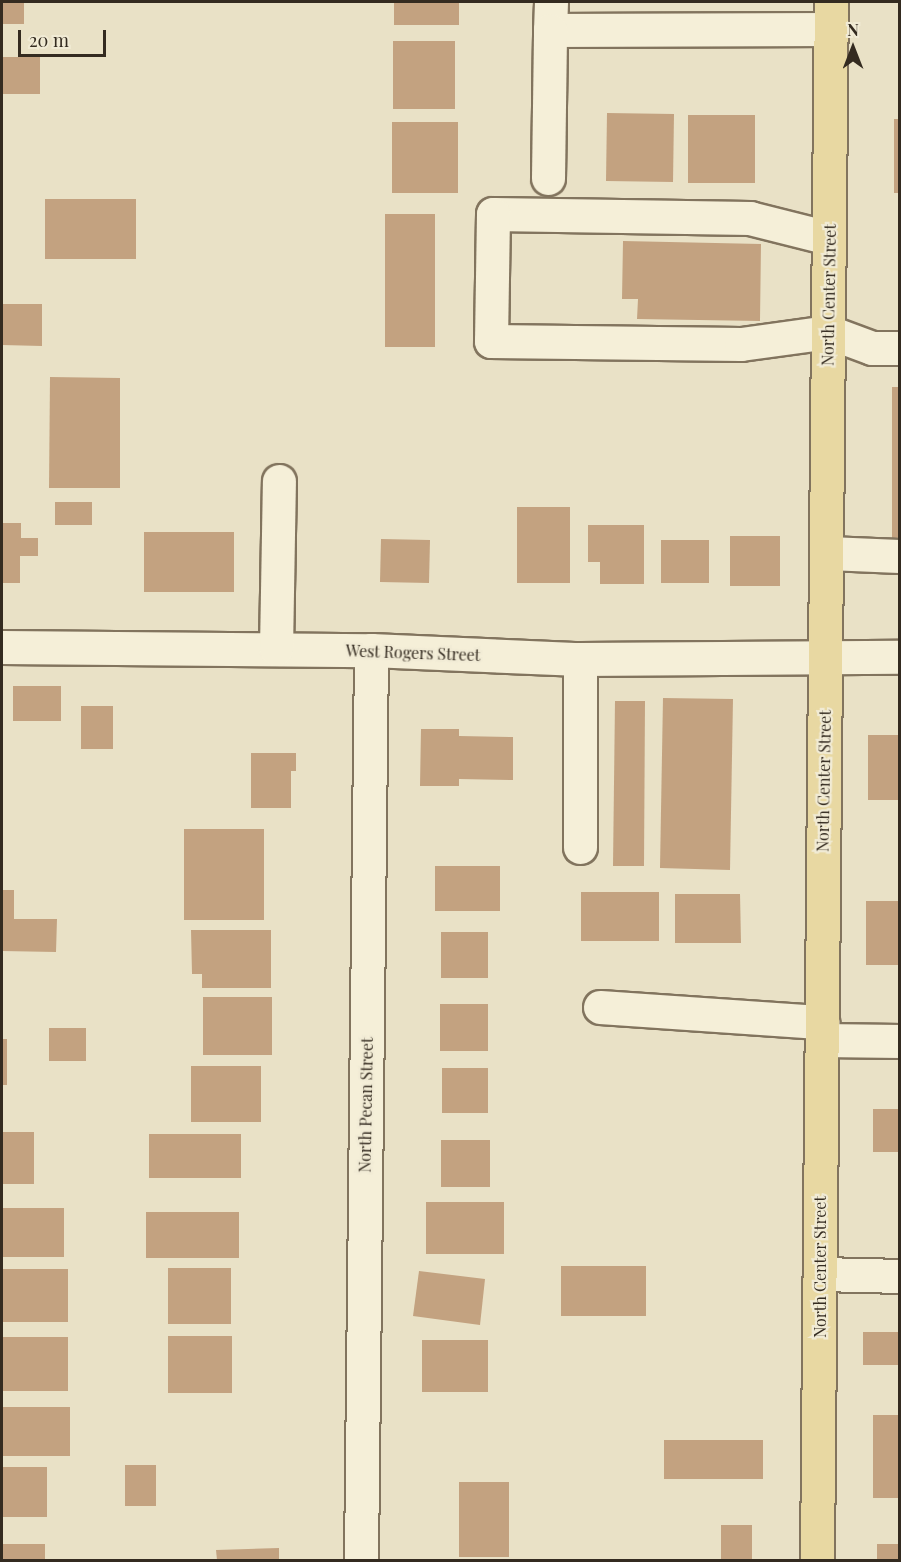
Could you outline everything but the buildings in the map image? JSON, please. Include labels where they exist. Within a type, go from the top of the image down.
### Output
[{"type":"main road","name":"North Center Street","points":[[818,1560],[831,15]]},
{"type":"street","points":[[548,178],[551,16],[831,15]]},
{"type":"street","points":[[830,238],[750,218],[493,214],[491,341],[741,344],[829,332],[872,348],[900,348]]},
{"type":"street","points":[[276,649],[279,481]]},
{"type":"street","points":[[826,553],[900,556]]},
{"type":"street","name":"West Rogers Street","points":[[2,647],[371,650],[580,659],[900,657]]},
{"type":"street","name":"North Pecan Street","points":[[361,1560],[371,650]]},
{"type":"street","points":[[580,659],[580,847]]},
{"type":"street","points":[[600,1007],[900,1041]]},
{"type":"street","points":[[820,1274],[900,1276]]}]
